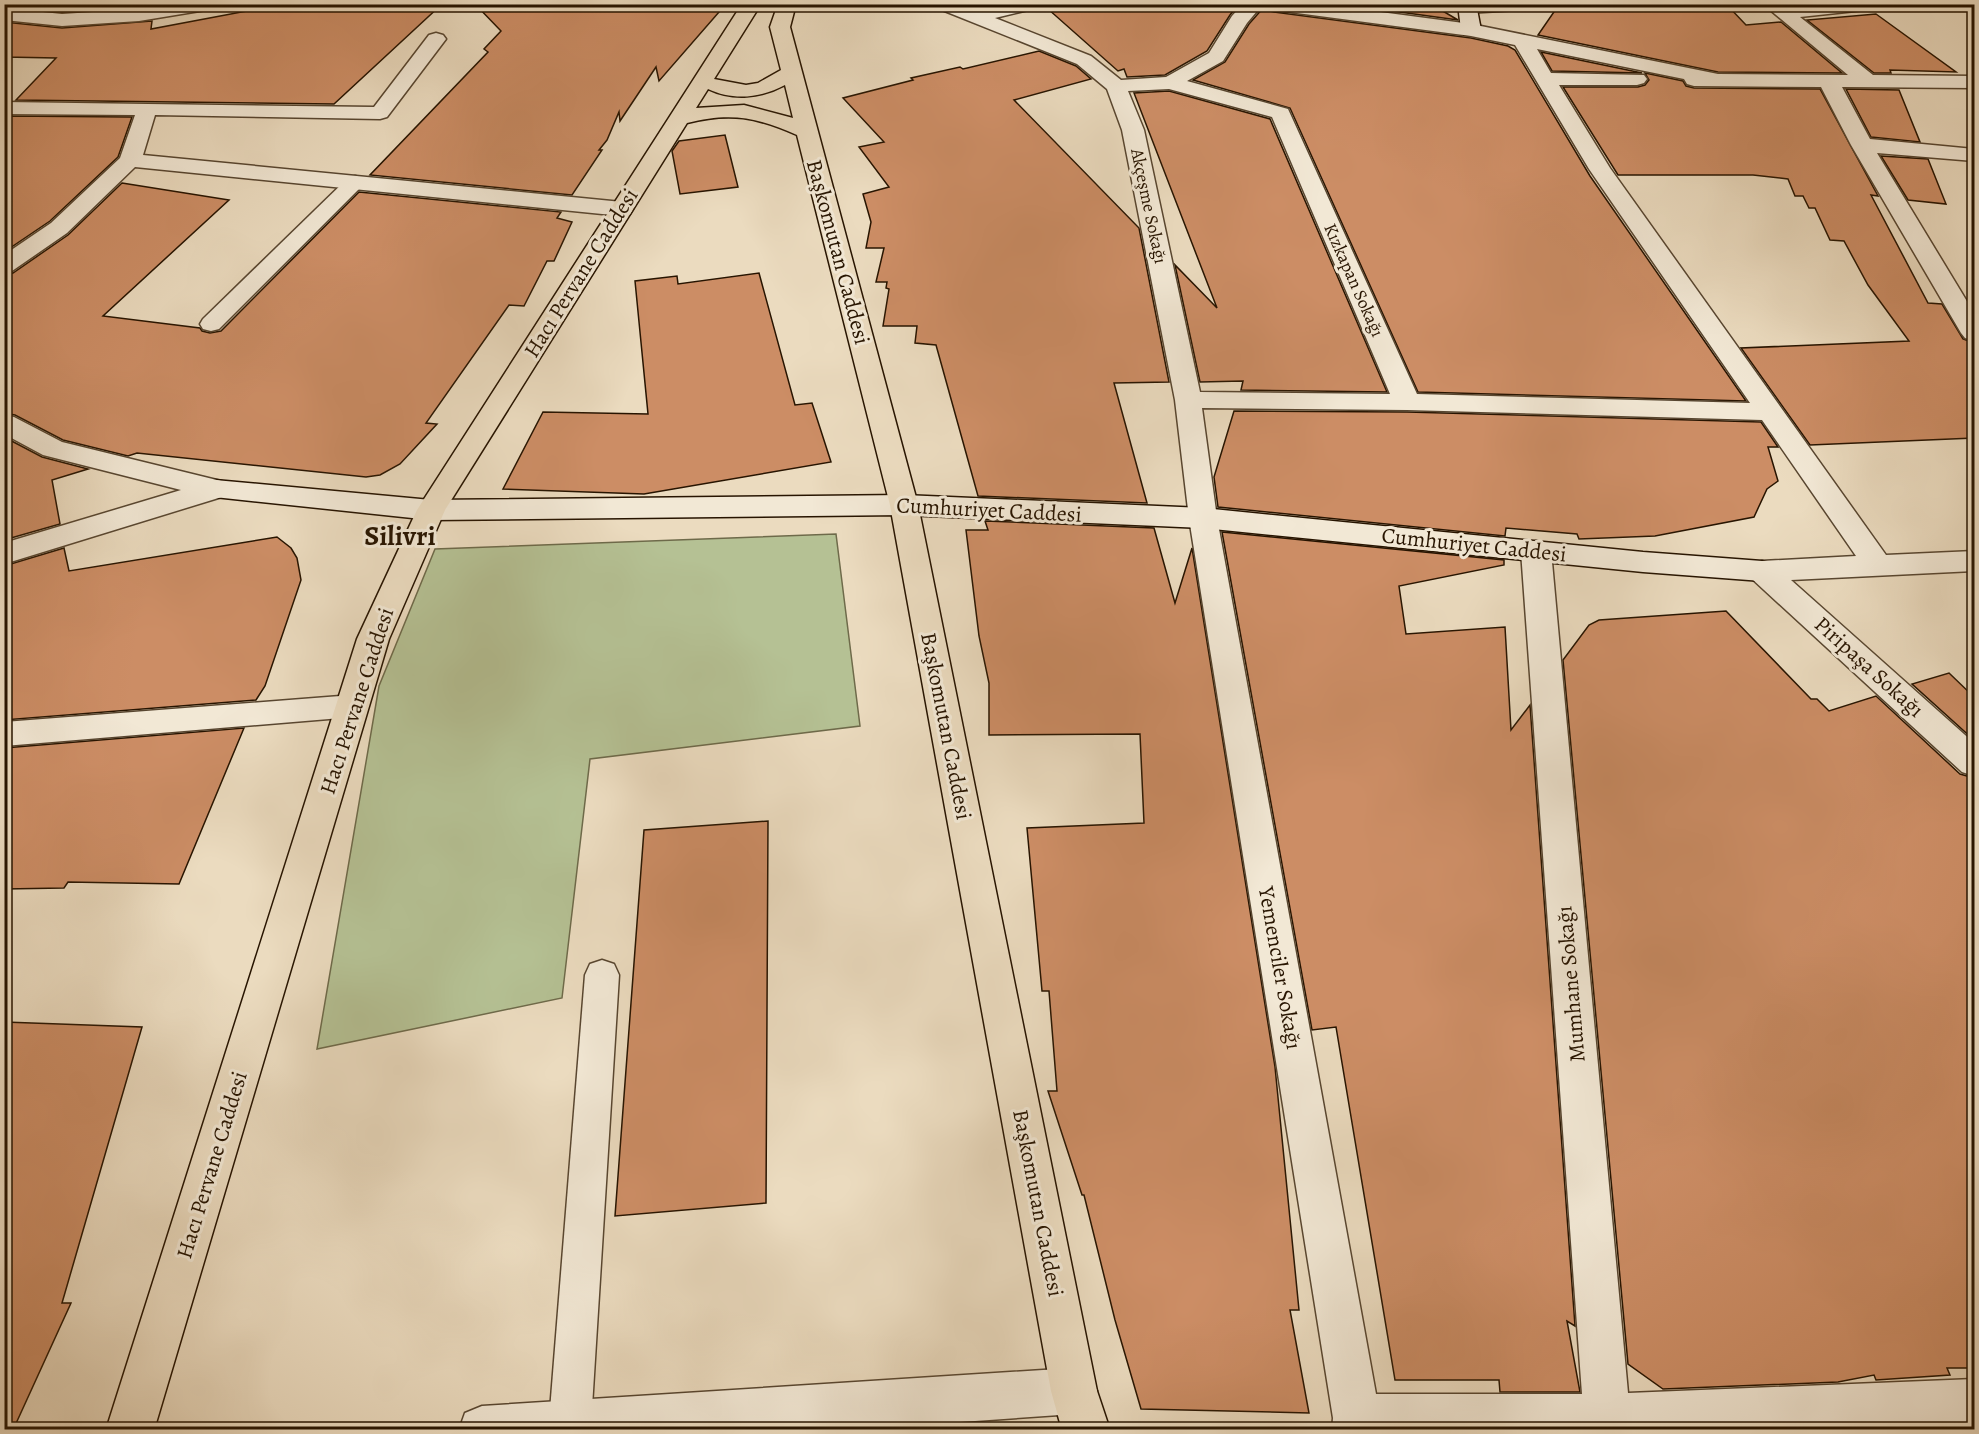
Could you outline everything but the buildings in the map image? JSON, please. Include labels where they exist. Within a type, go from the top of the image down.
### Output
[{"type":"main road","name":"Hacı Pervane Caddesi","points":[[130,1430],[373,639],[431,510],[750,7]]},
{"type":"main road","name":"Başkomutan Caddesi","points":[[783,16],[792,72],[904,506],[1080,1410]]},
{"type":"main road","points":[[706,75],[713,84],[725,89],[748,91],[766,88],[792,72]]},
{"type":"main road","points":[[678,119],[704,112],[743,109],[773,116],[807,131]]},
{"type":"street","points":[[62,20],[76,4]]},
{"type":"street","points":[[4,14],[62,20],[139,15],[206,4]]},
{"type":"street","name":"Akçeşme Sokağı","points":[[944,4],[1084,60],[1116,86],[1133,130],[1188,400],[1203,518]]},
{"type":"street","points":[[973,17],[1030,4]]},
{"type":"street","points":[[1170,83],[1216,57],[1239,20],[1254,4]]},
{"type":"street","points":[[1274,4],[1471,30],[1717,80]]},
{"type":"street","points":[[1777,9],[1865,4]]},
{"type":"street","points":[[1467,6],[1471,30]]},
{"type":"street","points":[[1777,9],[1869,82]]},
{"type":"street","points":[[4,108],[380,113],[436,39]]},
{"type":"street","points":[[1522,41],[1600,169],[1878,566]]},
{"type":"street","points":[[1545,79],[1974,82]]},
{"type":"street","points":[[1829,82],[1862,146],[1974,333]]},
{"type":"street","name":"Kızkapan Sokağı","points":[[1116,86],[1170,83],[1281,113],[1407,402]]},
{"type":"street","points":[[4,266],[59,228],[130,160],[147,109]]},
{"type":"street","points":[[1862,146],[1974,155]]},
{"type":"street","points":[[130,160],[622,208]]},
{"type":"street","points":[[1188,400],[1407,402],[1770,412]]},
{"type":"street","points":[[4,423],[53,449],[215,489]]},
{"type":"street","points":[[4,554],[215,489]]},
{"type":"street","name":"Cumhuriyet Caddesi","points":[[215,489],[431,510],[904,506],[1203,518],[1762,571],[1974,561]]},
{"type":"street","name":"Yemenciler Sokağı","points":[[1203,518],[1357,1424]]},
{"type":"street","name":"Mumhane Sokağı","points":[[1536,551],[1607,1417]]},
{"type":"street","name":"Piripaşa Sokağı","points":[[1762,571],[1974,763]]},
{"type":"street","points":[[1357,1424],[1607,1417],[1974,1402]]},
{"type":"street","points":[[482,1430],[570,1423],[1080,1410]]},
{"type":"lane","points":[[1467,6],[1535,4]]},
{"type":"lane","points":[[211,324],[355,182]]},
{"type":"lane","points":[[4,734],[353,706]]},
{"type":"lane","points":[[570,1423],[602,975]]},
{"type":"green space","points":[[836,534],[860,726],[590,759],[562,998],[317,1049],[379,686],[435,549]]},
{"type":"district","name":"Silivri","points":[[400,536]]}]
